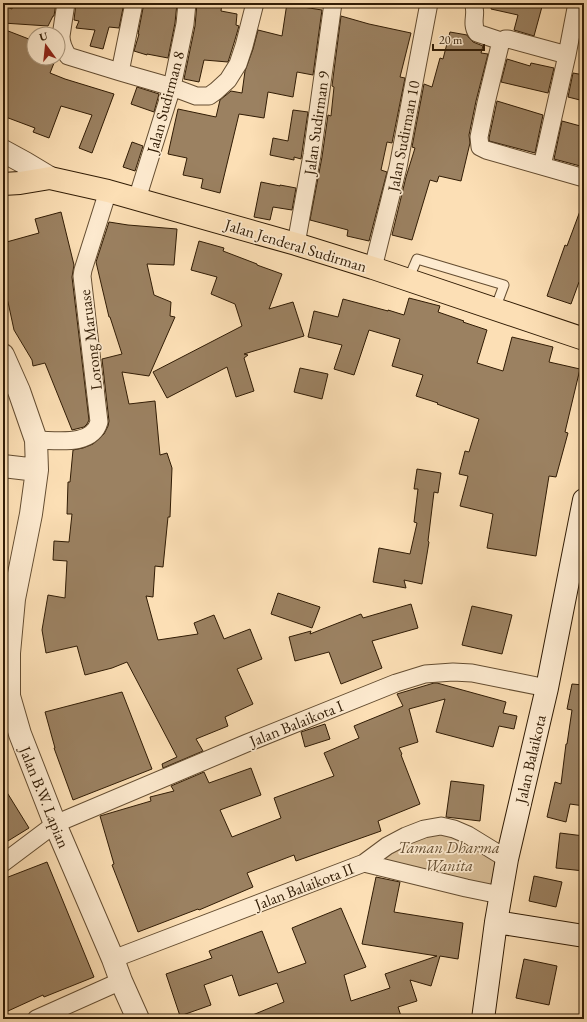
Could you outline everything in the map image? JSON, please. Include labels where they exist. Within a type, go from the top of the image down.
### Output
[{"type":"highway","name":"Jalan Jenderal Sudirman","points":[[3,184],[50,178],[108,191],[296,244],[373,268],[584,339]]},
{"type":"street","points":[[66,3],[60,36],[64,51],[68,56],[172,87],[196,96],[209,96],[228,80],[238,64],[255,3]]},
{"type":"street","points":[[120,72],[134,3]]},
{"type":"street","name":"Jalan Sudirman 8","points":[[137,199],[172,87],[185,24],[187,3]]},
{"type":"street","name":"Jalan Sudirman 9","points":[[296,244],[312,155],[333,3]]},
{"type":"street","points":[[473,3],[475,10],[474,29],[477,32],[501,42]]},
{"type":"street","points":[[542,166],[577,3]]},
{"type":"street","name":"Jalan Sudirman 10","points":[[373,268],[398,166],[426,4]]},
{"type":"street","points":[[567,55],[508,39],[501,42],[486,103],[479,144],[480,147],[486,150],[584,178]]},
{"type":"street","points":[[3,151],[50,178]]},
{"type":"street","name":"Lorong Maruase","points":[[36,440],[70,441],[85,438],[98,428],[99,422],[82,276],[108,191]]},
{"type":"street","name":"Jalan B.W. Lapian","points":[[3,355],[19,391],[36,440],[37,470],[31,514],[14,599],[9,653],[9,696],[20,734],[55,824],[138,1019]]},
{"type":"street","points":[[3,466],[37,470]]},
{"type":"street","name":"Jalan Balaikota","points":[[483,1019],[500,895],[507,859],[547,688],[584,500]]},
{"type":"street","name":"Jalan Balaikota I","points":[[3,863],[55,824],[247,743],[396,683],[425,674],[453,672],[472,673],[547,688]]},
{"type":"street","points":[[364,863],[387,846],[406,836],[424,829],[441,826],[454,829],[468,835],[507,859]]},
{"type":"street","name":"Jalan Balaikota II","points":[[113,959],[364,863],[500,895]]},
{"type":"street","points":[[496,922],[584,936]]},
{"type":"street","points":[[36,1019],[121,981]]},
{"type":"green space","name":"Taman Dharma Wanita","points":[[436,829],[502,860],[499,892],[370,862]]},
{"type":"building","points":[[13,3],[56,3],[54,16],[48,26],[3,23],[3,5],[12,9]]},
{"type":"building","points":[[76,3],[124,3],[119,28],[109,27],[103,49],[90,46],[95,30],[76,28],[79,21],[74,20]]},
{"type":"building","points":[[144,3],[177,3],[175,23],[168,58],[147,55],[134,51],[139,34]]},
{"type":"building","points":[[197,3],[222,3],[221,11],[237,14],[236,25],[239,26],[228,62],[204,60],[199,82],[184,79],[195,26]]},
{"type":"building","points":[[287,3],[303,3],[303,7],[322,10],[313,75],[297,72],[293,97],[268,92],[264,118],[239,114],[220,193],[201,188],[203,179],[183,175],[187,158],[168,154],[178,109],[216,117],[220,100],[231,91],[242,93],[245,71],[258,30],[282,36]]},
{"type":"building","points":[[492,3],[543,3],[534,36],[514,30],[518,15],[491,9]]},
{"type":"building","points":[[341,16],[411,33],[400,77],[405,78],[392,143],[387,142],[381,170],[387,172],[369,241],[347,236],[348,230],[310,220],[328,115],[331,116],[334,87],[332,86]]},
{"type":"building","points":[[3,29],[26,38],[26,66],[53,66],[50,73],[114,94],[92,153],[79,148],[92,115],[61,106],[49,138],[33,132],[35,128],[3,116]]},
{"type":"building","points":[[450,32],[467,35],[473,42],[483,46],[481,53],[488,54],[476,101],[469,135],[470,143],[461,181],[439,176],[437,182],[430,180],[412,240],[392,235],[406,177],[415,148],[412,147],[424,84],[432,87],[440,58],[443,59]]},
{"type":"building","points":[[507,59],[530,66],[531,63],[554,68],[548,93],[501,82]]},
{"type":"building","points":[[573,73],[584,75],[584,101],[568,97]]},
{"type":"building","points":[[137,87],[159,94],[154,112],[131,104]]},
{"type":"building","points":[[497,101],[543,115],[535,153],[489,141]]},
{"type":"building","points":[[293,110],[308,112],[301,159],[294,157],[294,160],[270,155],[273,138],[288,141]]},
{"type":"building","points":[[562,121],[584,127],[584,167],[554,159]]},
{"type":"building","points":[[132,142],[143,146],[135,171],[123,167]]},
{"type":"building","points":[[261,182],[296,188],[292,210],[273,207],[270,220],[254,217]]},
{"type":"building","points":[[583,203],[584,284],[579,282],[571,304],[547,296],[565,245],[567,246]]},
{"type":"building","points":[[61,212],[74,265],[72,277],[89,420],[84,427],[72,430],[45,363],[33,366],[32,360],[14,330],[8,302],[3,289],[3,243],[39,233],[35,219]]},
{"type":"building","points":[[109,222],[177,229],[174,265],[147,264],[154,295],[171,302],[170,316],[175,317],[149,376],[122,372],[129,404],[155,401],[160,455],[167,453],[172,468],[170,517],[168,517],[163,567],[155,566],[153,597],[146,596],[158,640],[198,634],[194,623],[214,615],[224,639],[250,629],[262,659],[237,669],[253,704],[225,717],[228,726],[196,739],[203,751],[163,768],[162,764],[177,757],[127,662],[112,668],[85,675],[77,646],[46,653],[42,630],[48,595],[65,598],[67,561],[53,560],[54,541],[69,542],[72,514],[67,514],[68,482],[70,482],[73,450],[93,444],[104,434],[109,421],[102,359],[122,354],[109,317],[96,262]]},
{"type":"building","points":[[199,241],[224,248],[223,251],[282,274],[269,309],[293,302],[304,336],[244,354],[248,355],[244,358],[254,391],[236,397],[227,367],[167,398],[153,372],[242,326],[235,304],[211,294],[217,277],[191,270]]},
{"type":"building","points":[[409,298],[440,306],[438,312],[487,330],[477,363],[503,371],[512,337],[553,347],[549,362],[580,369],[565,432],[568,433],[556,477],[549,476],[536,556],[487,548],[493,514],[460,506],[468,476],[459,474],[465,451],[469,452],[479,419],[416,396],[423,375],[392,366],[400,339],[369,330],[354,375],[334,369],[342,345],[308,337],[314,311],[338,317],[343,299],[404,315]]},
{"type":"building","points":[[300,368],[328,374],[322,399],[294,392]]},
{"type":"building","points":[[417,469],[441,473],[438,493],[434,492],[429,542],[422,584],[404,580],[406,588],[373,582],[379,548],[410,554],[417,523],[414,522],[418,489],[414,489]]},
{"type":"building","points":[[278,593],[320,607],[312,628],[271,614]]},
{"type":"building","points":[[411,604],[418,628],[372,641],[382,668],[341,684],[329,652],[295,661],[289,637],[311,631],[310,634],[361,614],[363,618]]},
{"type":"building","points":[[472,606],[512,615],[502,654],[462,645]]},
{"type":"building","points":[[434,683],[506,702],[503,713],[517,716],[514,729],[499,726],[493,747],[436,732],[445,699],[409,709],[418,742],[399,748],[420,804],[378,821],[381,831],[296,861],[294,855],[247,873],[253,887],[199,910],[198,909],[138,932],[112,865],[114,864],[100,816],[151,801],[150,797],[174,791],[171,786],[204,772],[209,783],[251,768],[261,795],[220,810],[232,837],[281,818],[274,798],[334,776],[324,753],[359,738],[354,726],[403,706],[397,694]]},
{"type":"building","points":[[572,684],[584,685],[584,806],[570,804],[566,822],[547,817],[555,782],[561,784],[572,710],[567,709]]},
{"type":"building","points":[[122,692],[152,769],[73,800],[54,748],[45,712]]},
{"type":"building","points":[[325,724],[330,739],[305,747],[301,732]]},
{"type":"building","points":[[451,781],[484,785],[480,821],[446,817]]},
{"type":"building","points":[[3,786],[29,828],[3,844]]},
{"type":"building","points":[[560,833],[584,836],[584,871],[556,868]]},
{"type":"building","points":[[47,862],[94,977],[44,997],[43,995],[8,1011],[3,998],[3,879]]},
{"type":"building","points":[[534,876],[562,882],[556,907],[529,901]]},
{"type":"building","points":[[376,877],[400,882],[394,912],[463,923],[458,959],[440,956],[431,986],[410,980],[417,1001],[398,1007],[402,1019],[243,1019],[284,1002],[277,983],[239,996],[232,975],[204,985],[211,1005],[180,1016],[166,974],[212,958],[209,951],[262,931],[278,973],[306,963],[292,928],[341,908],[366,967],[344,975],[351,1001],[390,988],[385,974],[437,956],[362,944]]},
{"type":"building","points":[[524,959],[557,966],[549,1005],[516,998]]}]
